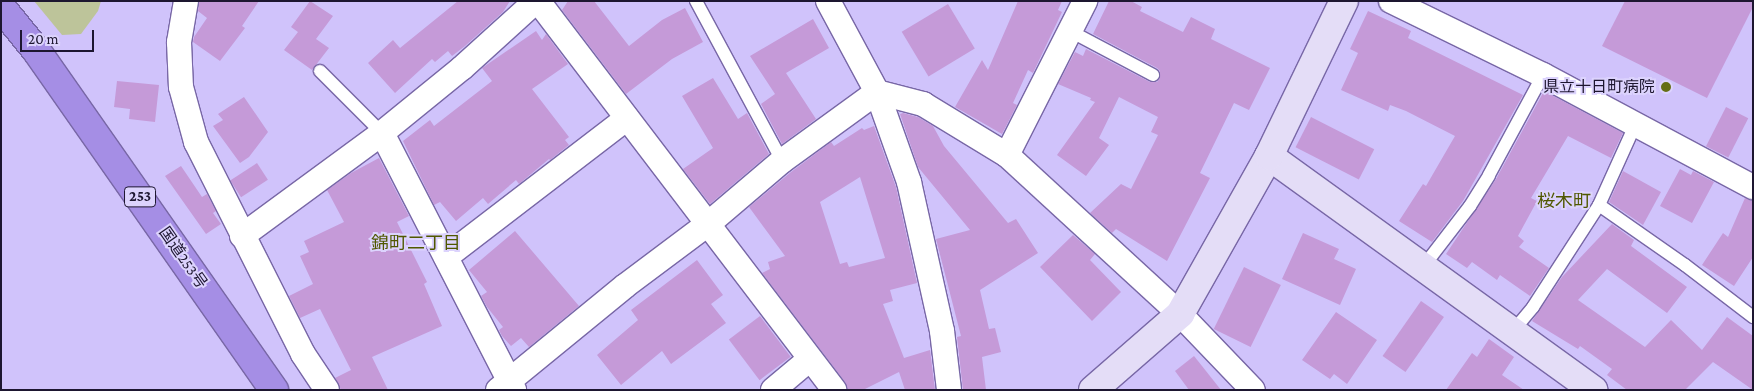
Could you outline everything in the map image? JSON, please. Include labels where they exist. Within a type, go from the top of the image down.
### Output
[{"type":"highway","name":"国道253号","points":[[1,7],[36,50],[274,390]]},
{"type":"street","points":[[186,1],[179,42],[180,87],[196,142],[303,354],[327,390]]},
{"type":"street","points":[[242,236],[382,134],[462,68],[537,1],[834,390]]},
{"type":"street","points":[[1007,155],[1085,1]]},
{"type":"street","points":[[1391,1],[1636,123],[1753,187]]},
{"type":"street","points":[[1093,390],[1180,314],[1269,156],[1342,2]]},
{"type":"street","points":[[833,3],[877,92],[909,182],[942,331],[949,390]]},
{"type":"street","points":[[382,134],[446,257],[508,387],[625,286],[708,224],[782,161],[877,92]]},
{"type":"street","points":[[877,92],[923,104],[1007,155],[1180,314],[1252,390]]},
{"type":"street","points":[[446,257],[627,118]]},
{"type":"street","points":[[1269,156],[1594,390]]},
{"type":"street","points":[[773,390],[810,359]]},
{"type":"lane","points":[[696,1],[782,161]]},
{"type":"lane","points":[[1070,31],[1153,75]]},
{"type":"lane","points":[[320,71],[382,134]]},
{"type":"lane","points":[[1423,267],[1470,206],[1490,175],[1542,75]]},
{"type":"lane","points":[[1513,332],[1533,307],[1599,205],[1636,123]]},
{"type":"lane","points":[[1599,205],[1685,265],[1753,317]]},
{"type":"green space","points":[[34,1],[101,1],[98,11],[81,34],[62,35]]},
{"type":"building","points":[[199,1],[259,1],[242,26],[245,28],[220,61],[193,42],[194,37],[207,18],[198,11]]},
{"type":"building","points":[[310,1],[333,16],[316,39],[329,48],[312,70],[284,50],[298,32],[291,27]]},
{"type":"building","points":[[458,1],[510,1],[503,12],[465,46],[452,56],[448,51],[435,62],[432,59],[395,93],[368,63],[393,40],[400,48]]},
{"type":"building","points":[[568,1],[594,1],[629,46],[662,20],[685,8],[703,42],[672,59],[626,94],[562,10]]},
{"type":"building","points":[[1018,1],[1062,1],[1058,10],[1062,12],[1033,73],[1028,70],[1013,103],[1017,105],[1002,134],[955,107],[982,60],[988,70]]},
{"type":"building","points":[[1109,1],[1131,1],[1142,7],[1140,11],[1183,32],[1191,17],[1215,29],[1211,39],[1270,68],[1249,110],[1234,103],[1200,173],[1210,178],[1167,261],[1116,229],[1112,233],[1090,213],[1121,184],[1131,189],[1158,135],[1151,132],[1158,117],[1119,97],[1099,138],[1109,145],[1086,176],[1057,155],[1095,102],[1090,100],[1091,98],[1058,84],[1075,52],[1083,56],[1086,49],[1150,82],[1157,82],[1160,78],[1160,71],[1157,68],[1093,34]]},
{"type":"building","points":[[1625,1],[1753,1],[1753,7],[1707,98],[1602,46]]},
{"type":"building","points":[[948,4],[975,49],[928,76],[902,32]]},
{"type":"building","points":[[1368,11],[1411,31],[1408,38],[1523,95],[1463,201],[1432,242],[1399,221],[1423,184],[1426,186],[1455,136],[1406,111],[1390,105],[1388,111],[1341,90],[1358,53],[1350,49]]},
{"type":"building","points":[[813,19],[829,48],[786,73],[816,119],[782,144],[761,104],[775,94],[750,56]]},
{"type":"building","points":[[536,31],[542,40],[546,34],[568,64],[532,89],[569,137],[565,140],[569,145],[519,184],[516,180],[488,204],[483,198],[456,221],[440,202],[434,205],[403,141],[430,120],[434,126],[492,81],[482,68]]},
{"type":"building","points":[[713,78],[738,119],[747,113],[769,154],[710,204],[683,169],[713,148],[682,96]]},
{"type":"building","points":[[117,81],[159,85],[155,122],[129,119],[130,109],[114,107]]},
{"type":"building","points":[[1544,91],[1623,133],[1611,158],[1568,136],[1531,198],[1537,201],[1518,236],[1524,241],[1519,247],[1549,268],[1530,296],[1500,275],[1497,280],[1472,262],[1467,268],[1446,254],[1496,179]]},
{"type":"building","points":[[244,97],[268,132],[249,157],[240,163],[213,126],[223,120],[218,114]]},
{"type":"building","points":[[1726,107],[1748,118],[1728,158],[1706,146]]},
{"type":"building","points":[[900,114],[918,117],[933,126],[944,146],[1008,223],[1016,219],[1038,253],[980,290],[989,329],[995,328],[1001,352],[982,357],[986,390],[963,390],[957,337],[961,336],[936,239],[970,230],[918,167]]},
{"type":"building","points":[[1311,117],[1374,149],[1359,180],[1296,147]]},
{"type":"building","points":[[874,126],[896,187],[917,283],[890,290],[893,301],[883,304],[904,358],[930,350],[935,390],[905,390],[899,372],[863,390],[848,390],[845,382],[762,273],[770,269],[768,262],[785,256],[749,207],[831,142],[834,146],[862,128],[864,130]],"holes":[[[860,177],[885,258],[849,267],[847,262],[840,264],[820,202]]]},
{"type":"building","points":[[379,158],[409,216],[397,222],[427,282],[424,284],[442,326],[372,357],[388,390],[341,390],[335,378],[351,370],[320,309],[300,318],[289,296],[313,284],[300,256],[309,252],[304,241],[344,222],[327,190],[351,173]]},
{"type":"building","points":[[257,163],[268,180],[241,197],[230,180]]},
{"type":"building","points":[[181,166],[202,197],[207,194],[216,211],[213,213],[221,224],[206,234],[165,176]]},
{"type":"building","points":[[1680,169],[1691,175],[1693,171],[1714,182],[1692,223],[1660,206]]},
{"type":"building","points":[[1623,171],[1661,192],[1643,225],[1609,202]]},
{"type":"building","points":[[1745,198],[1753,201],[1753,257],[1734,286],[1702,265],[1723,233],[1728,237]]},
{"type":"building","points":[[1612,224],[1634,240],[1631,246],[1687,287],[1667,313],[1607,269],[1578,300],[1645,347],[1671,320],[1702,350],[1727,317],[1753,336],[1753,390],[1713,362],[1685,390],[1627,390],[1607,375],[1612,369],[1580,346],[1578,349],[1532,321],[1562,277]]},
{"type":"building","points":[[515,231],[579,306],[529,347],[521,338],[511,346],[502,336],[499,330],[503,327],[481,296],[487,292],[469,270]]},
{"type":"building","points":[[1303,233],[1339,249],[1334,259],[1356,269],[1340,305],[1282,279]]},
{"type":"building","points":[[1073,235],[1095,254],[1090,260],[1121,292],[1092,321],[1040,267]]},
{"type":"building","points":[[697,260],[723,295],[711,304],[726,323],[671,364],[662,351],[621,385],[597,355],[638,320],[631,310]]},
{"type":"building","points":[[1244,267],[1281,285],[1251,347],[1214,329]]},
{"type":"building","points":[[1421,301],[1444,317],[1406,372],[1383,356]]},
{"type":"building","points":[[1336,312],[1377,340],[1347,384],[1334,374],[1330,379],[1302,360]]},
{"type":"building","points":[[760,316],[791,357],[760,380],[729,339]]},
{"type":"building","points":[[1489,339],[1514,357],[1502,375],[1524,390],[1446,390],[1472,353],[1477,357]]},
{"type":"building","points":[[1194,356],[1221,390],[1189,390],[1175,371]]},
{"type":"place","name":"県立十日町病院","points":[[1666,87]]},
{"type":"district","name":"桜木町","points":[[1564,201]]},
{"type":"district","name":"錦町二丁目","points":[[416,243]]}]
